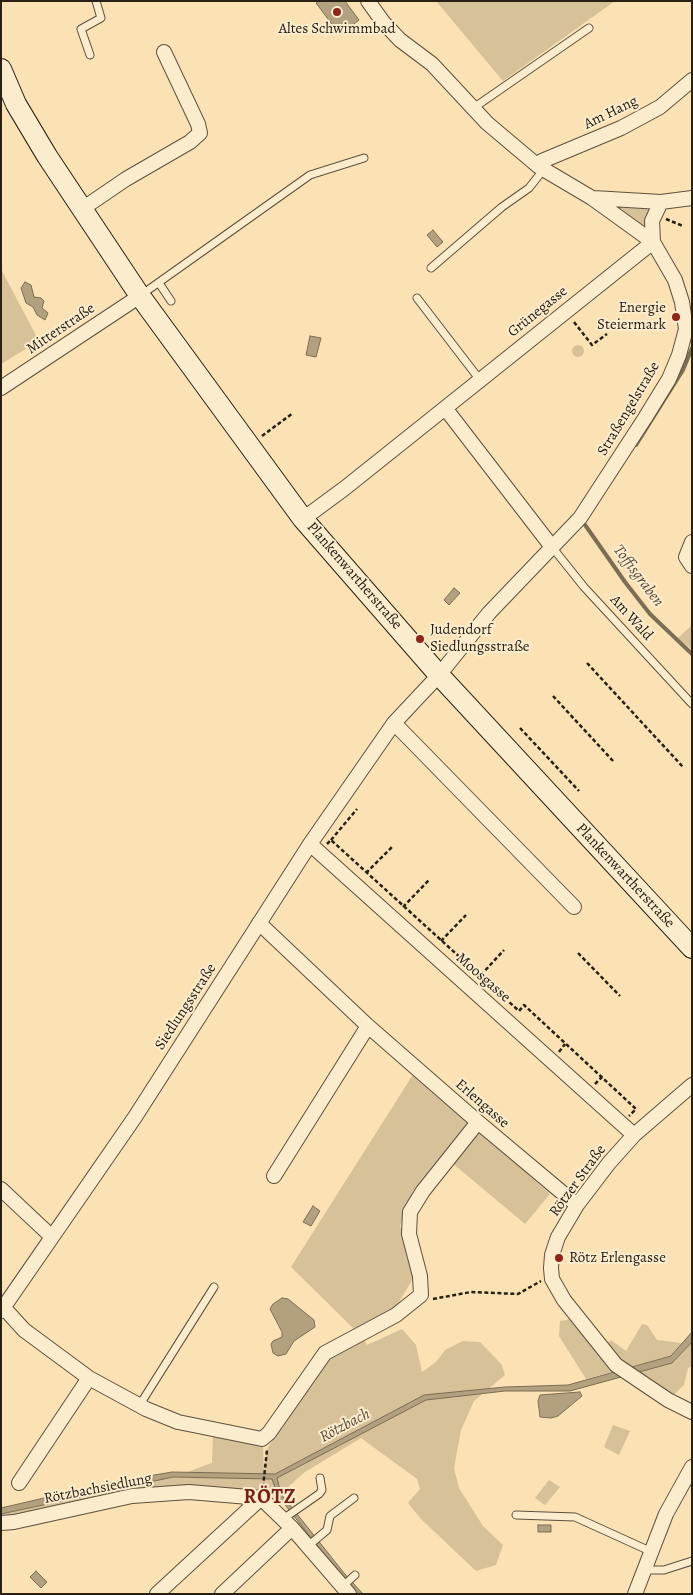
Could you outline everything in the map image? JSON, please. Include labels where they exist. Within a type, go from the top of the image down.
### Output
[{"type":"main road","name":"Plankenwartherstraße","points":[[1,69],[31,131],[140,296],[303,519],[439,675],[692,948]]},
{"type":"street","name":"Straßengelstraße","points":[[368,1],[382,22],[400,40],[432,64],[472,109],[541,168],[592,198],[653,242],[675,280],[689,332],[669,379],[580,518],[489,614],[439,675]]},
{"type":"street","points":[[82,209],[126,179],[198,137],[200,133],[198,124],[164,52]]},
{"type":"street","name":"Am Hang","points":[[541,168],[542,161],[621,128],[660,107],[692,80]]},
{"type":"street","points":[[592,198],[661,202],[692,198]]},
{"type":"street","points":[[653,242],[652,221],[661,202]]},
{"type":"street","name":"Grünegasse","points":[[303,519],[345,488],[653,242]]},
{"type":"street","name":"Mitterstraße","points":[[1,388],[140,296]]},
{"type":"street","points":[[445,408],[552,547]]},
{"type":"street","points":[[692,542],[686,557],[692,566]]},
{"type":"street","name":"Siedlungsstraße","points":[[418,1299],[396,1314],[325,1353],[269,1433],[262,1439],[178,1422],[139,1406],[89,1378],[24,1330],[3,1310],[51,1236],[135,1117],[259,923],[315,849],[394,723],[439,675]]},
{"type":"street","points":[[394,723],[574,907]]},
{"type":"street","name":"Moosgasse","points":[[315,849],[634,1135]]},
{"type":"street","name":"Erlengasse","points":[[259,923],[368,1026],[577,1205]]},
{"type":"street","points":[[274,1176],[368,1026]]},
{"type":"street","name":"Rötzer Straße","points":[[552,1279],[552,1255],[558,1237],[577,1205],[634,1135],[692,1084]]},
{"type":"street","points":[[418,1299],[422,1290],[408,1234],[410,1212],[423,1191],[478,1122]]},
{"type":"street","points":[[1,1189],[51,1236]]},
{"type":"street","points":[[552,1279],[564,1300],[616,1365],[678,1406],[692,1412]]},
{"type":"street","points":[[20,1483],[89,1378]]},
{"type":"street","points":[[635,1594],[666,1514],[692,1467]]},
{"type":"street","name":"Rötzbachsiedlung","points":[[1,1523],[14,1522],[132,1496],[189,1492],[262,1492]]},
{"type":"street","points":[[157,1594],[262,1492],[288,1520],[313,1542],[348,1584]]},
{"type":"street","points":[[222,1594],[288,1520]]},
{"type":"lane","points":[[90,55],[81,29],[101,18],[96,1]]},
{"type":"lane","points":[[472,109],[589,28]]},
{"type":"lane","points":[[140,296],[310,175],[364,158]]},
{"type":"lane","points":[[431,268],[502,207],[529,188],[541,168]]},
{"type":"lane","points":[[159,283],[171,301]]},
{"type":"lane","points":[[417,298],[480,380]]},
{"type":"lane","name":"Am Wald","points":[[552,547],[584,587],[692,704]]},
{"type":"lane","points":[[139,1406],[214,1287]]},
{"type":"lane","points":[[288,1520],[297,1508],[322,1490],[320,1478]]},
{"type":"lane","points":[[313,1542],[327,1530],[330,1516],[354,1498]]},
{"type":"lane","points":[[516,1515],[575,1517],[652,1552]]},
{"type":"lane","points":[[645,1570],[664,1570],[692,1562]]},
{"type":"path","points":[[652,221],[671,220],[683,226]]},
{"type":"path","points":[[565,311],[592,345],[607,334]]},
{"type":"path","points":[[248,445],[294,413]]},
{"type":"path","points":[[587,663],[683,767]]},
{"type":"path","points":[[553,696],[614,762]]},
{"type":"path","points":[[520,728],[578,791]]},
{"type":"path","points":[[315,849],[331,840],[357,809]]},
{"type":"path","points":[[331,840],[519,1011],[524,1006],[636,1108],[622,1124]]},
{"type":"path","points":[[354,884],[394,846]]},
{"type":"path","points":[[392,918],[429,880]]},
{"type":"path","points":[[430,953],[466,916]]},
{"type":"path","points":[[470,988],[504,950]]},
{"type":"path","points":[[578,953],[620,996]]},
{"type":"path","points":[[418,1299],[423,1297],[430,1300],[471,1292],[514,1295],[525,1291],[543,1280],[552,1279]]},
{"type":"path","points":[[262,1492],[265,1465]]},
{"type":"shaded area","name":"Altes Schwimmbad","points":[[319,1],[345,1],[359,20],[340,35],[316,3]]},
{"type":"shaded area","points":[[436,1],[615,1],[503,81]]},
{"type":"shaded area","points":[[592,198],[651,201],[653,242]]},
{"type":"shaded area","points":[[433,230],[443,242],[437,247],[427,235]]},
{"type":"shaded area","points":[[1,269],[39,341],[1,364]]},
{"type":"shaded area","points":[[25,282],[31,285],[34,297],[41,298],[44,301],[42,308],[48,313],[45,320],[37,315],[33,307],[26,303],[21,288]]},
{"type":"shaded area","points":[[310,336],[321,338],[316,357],[306,355]]},
{"type":"shaded area","points":[[576,345],[580,345],[584,351],[580,357],[576,357],[572,353],[572,349]]},
{"type":"shaded area","points":[[454,588],[460,593],[449,605],[444,600]]},
{"type":"shaded area","points":[[692,625],[692,650],[678,638]]},
{"type":"shaded area","points":[[414,1073],[550,1194],[525,1224],[445,1157],[411,1199],[400,1226],[418,1270],[396,1307],[355,1330],[291,1267]]},
{"type":"shaded area","points":[[313,1206],[320,1211],[311,1226],[303,1222]]},
{"type":"shaded area","points":[[282,1298],[288,1299],[314,1320],[315,1327],[294,1341],[286,1354],[278,1356],[273,1353],[271,1344],[282,1337],[282,1332],[270,1309],[273,1304]]},
{"type":"shaded area","points":[[578,1318],[602,1347],[611,1340],[626,1351],[642,1324],[647,1325],[657,1340],[682,1343],[671,1356],[586,1379],[559,1336],[560,1321]]},
{"type":"shaded area","points":[[402,1329],[416,1345],[422,1372],[436,1362],[445,1350],[463,1341],[480,1342],[502,1365],[505,1375],[474,1401],[461,1430],[454,1468],[459,1488],[483,1526],[503,1545],[496,1565],[476,1571],[421,1519],[408,1503],[420,1489],[417,1479],[361,1438],[305,1472],[279,1495],[261,1498],[189,1492],[1,1523],[1,1514],[173,1477],[212,1463],[213,1432],[263,1445],[264,1473],[267,1449],[323,1363],[362,1337],[367,1345]]},
{"type":"shaded area","points":[[692,1332],[692,1342],[672,1363],[570,1391],[505,1391],[426,1400],[277,1478],[281,1494],[363,1594],[357,1594],[342,1577],[278,1496],[272,1479],[173,1477],[1,1514],[1,1508],[113,1482],[172,1472],[275,1474],[424,1395],[505,1387],[568,1385],[671,1356]]},
{"type":"shaded area","points":[[692,1342],[692,1366],[688,1368],[684,1385],[668,1400],[631,1374],[672,1363]]},
{"type":"shaded area","points":[[580,1392],[582,1396],[558,1416],[551,1418],[540,1417],[538,1401],[540,1395]]},
{"type":"shaded area","points":[[613,1425],[630,1431],[619,1455],[604,1447]]},
{"type":"shaded area","points":[[549,1480],[560,1487],[545,1505],[535,1498]]},
{"type":"shaded area","points":[[538,1525],[551,1525],[551,1532],[538,1532]]},
{"type":"shaded area","points":[[36,1571],[47,1582],[41,1588],[30,1577]]},
{"type":"waterway","name":"Toffisgraben","points":[[636,445],[683,370],[692,348]]},
{"type":"waterway","name":"Toffisgraben","points":[[583,522],[650,614],[692,654]]},
{"type":"place","name":"Altes Schwimmbad","points":[[337,12]]},
{"type":"place","name":"Energie Steiermark","points":[[676,317]]},
{"type":"place","name":"Judendorf Siedlungsstraße","points":[[420,639]]},
{"type":"place","name":"Rötz Erlengasse","points":[[559,1258]]},
{"type":"district","name":"RÖTZ","points":[[270,1498]]},
{"type":"water label","name":"Rötzbach","points":[[345,1426]]}]
